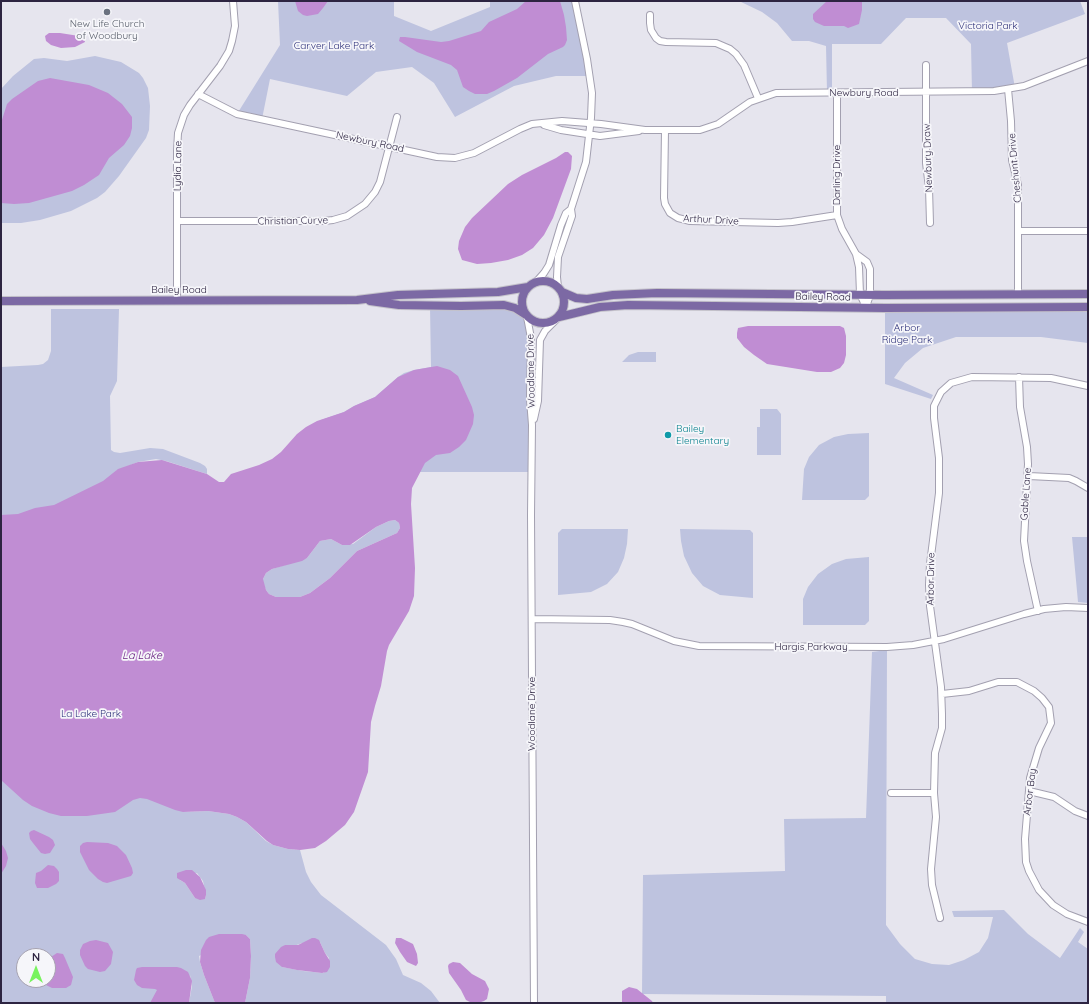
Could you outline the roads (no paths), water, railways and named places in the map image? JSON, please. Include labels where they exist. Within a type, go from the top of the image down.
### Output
[{"type":"main road","points":[[536,282],[548,282],[560,290],[564,297],[564,307],[558,318],[553,322],[542,324],[536,323],[526,316],[522,303],[523,294],[528,287],[536,282]]},
{"type":"main road","name":"Bailey Road","points":[[357,300],[398,295],[498,292],[528,287]]},
{"type":"main road","name":"Bailey Road","points":[[560,290],[576,298],[657,293],[1088,294]]},
{"type":"main road","name":"Bailey Road","points":[[1,301],[357,300],[399,305],[504,305],[515,308],[526,316]]},
{"type":"main road","name":"Bailey Road","points":[[558,318],[600,307],[628,305],[1088,307]]},
{"type":"street","name":"Lydia Lane","points":[[178,300],[178,133],[184,115],[198,94],[222,64],[229,51],[235,26],[233,1]]},
{"type":"street","points":[[560,290],[557,273],[558,257],[572,216],[571,209],[585,167],[592,105],[590,76],[575,1]]},
{"type":"street","points":[[650,15],[651,30],[656,38],[662,42],[716,43],[730,49],[736,54],[744,65],[758,98]]},
{"type":"street","name":"Newbury Road","points":[[198,94],[237,114],[437,157],[455,158],[474,152],[525,126],[562,121],[645,130],[691,131],[708,128],[718,124],[750,102],[758,98],[781,92],[926,93],[975,92],[1008,89],[1035,82],[1088,61]]},
{"type":"street","name":"Newbury Draw","points":[[926,65],[926,163],[929,188],[930,223]]},
{"type":"street","name":"Cheshunt Drive","points":[[1008,89],[1011,120],[1012,160],[1018,185],[1018,294]]},
{"type":"street","name":"Darling Drive","points":[[836,93],[837,215],[842,230],[856,254],[859,267],[860,294],[866,307]]},
{"type":"street","name":"Christian Curve","points":[[177,221],[324,221],[347,216],[365,204],[375,192],[383,175],[397,117]]},
{"type":"street","name":"Newbury Road","points":[[541,124],[561,130],[589,135],[607,136],[645,130]]},
{"type":"street","name":"Arthur Drive","points":[[665,130],[664,198],[665,204],[670,213],[679,219],[690,221],[778,223],[837,215]]},
{"type":"street","points":[[536,282],[549,265],[561,225],[566,213],[571,209]]},
{"type":"street","points":[[1018,231],[1088,232]]},
{"type":"street","name":"Darling Drive","points":[[856,254],[869,265],[870,294],[866,307]]},
{"type":"street","name":"Woodlane Drive","points":[[526,316],[531,338],[530,400],[532,424],[531,515],[534,1003]]},
{"type":"street","name":"Woodlane Drive","points":[[532,424],[538,400],[540,340],[545,331],[558,318]]},
{"type":"street","name":"Arbor Drive","points":[[940,918],[932,885],[931,869],[935,824],[935,753],[942,728],[942,694],[930,606],[929,585],[940,480],[934,406],[941,392],[951,383],[972,377],[1051,378],[1088,386]]},
{"type":"street","name":"Gable Lane","points":[[1019,377],[1020,407],[1027,447],[1029,476],[1024,541],[1038,610]]},
{"type":"street","points":[[1029,476],[1069,478],[1088,488]]},
{"type":"street","name":"Hargis Parkway","points":[[532,619],[610,620],[623,622],[632,624],[674,641],[699,646],[887,647],[913,645],[935,641],[1038,610],[1066,607],[1088,608]]},
{"type":"street","name":"Arbor Bay","points":[[942,694],[969,691],[998,682],[1010,681],[1023,685],[1034,691],[1046,702],[1051,713],[1051,723],[1038,748],[1030,778],[1025,851],[1026,862],[1031,876],[1039,890],[1053,905],[1067,914],[1088,922]]},
{"type":"street","points":[[1029,791],[1054,797],[1075,811],[1088,816]]},
{"type":"street","points":[[891,793],[934,793]]},
{"type":"water","points":[[295,1],[328,1],[318,14],[307,16],[298,11]]},
{"type":"water","points":[[526,1],[560,1],[566,27],[567,40],[565,45],[548,54],[517,78],[487,94],[475,94],[469,91],[463,87],[457,70],[451,65],[417,52],[399,41],[400,37],[405,37],[441,42],[481,31],[489,22],[517,9]]},
{"type":"water","points":[[827,1],[862,1],[859,24],[848,28],[844,26],[824,26],[815,22],[813,19],[813,14]]},
{"type":"water","points":[[49,33],[79,36],[84,38],[85,42],[75,47],[61,48],[51,45],[46,41],[45,36]]},
{"type":"water","points":[[50,78],[89,85],[108,93],[122,104],[132,117],[130,136],[124,145],[109,158],[99,175],[84,185],[72,191],[29,203],[1,203],[1,123],[7,104],[38,81]]},
{"type":"water","points":[[565,152],[568,152],[572,156],[571,169],[553,218],[544,235],[533,248],[522,255],[508,260],[491,263],[477,264],[462,260],[458,249],[459,241],[465,227],[472,218],[508,184]]},
{"type":"water","points":[[748,326],[840,326],[844,328],[846,336],[846,355],[844,363],[840,368],[831,372],[817,372],[767,364],[744,347],[737,338],[738,328]]},
{"type":"water","name":"La Lake","points":[[437,366],[450,370],[458,376],[472,407],[474,415],[473,424],[466,440],[459,447],[450,453],[436,455],[425,463],[412,488],[411,504],[415,568],[414,596],[409,611],[387,651],[381,686],[371,722],[368,772],[354,812],[345,825],[315,848],[300,850],[288,849],[273,845],[246,822],[229,814],[208,811],[183,812],[147,799],[140,798],[133,800],[115,812],[87,816],[61,816],[32,806],[1,780],[1,515],[18,514],[35,508],[54,505],[103,481],[118,469],[138,462],[162,460],[207,474],[219,482],[224,482],[231,474],[272,459],[306,427],[317,421],[344,412],[375,397],[398,377],[414,370]],"holes":[[[395,520],[399,523],[400,528],[397,533],[357,551],[330,578],[310,593],[300,597],[276,597],[269,594],[266,590],[263,579],[266,573],[272,569],[302,561],[307,558],[320,541],[331,539],[342,545],[350,545],[376,527],[389,521]]]},
{"type":"water","points":[[34,830],[53,840],[55,845],[50,853],[41,853],[30,839],[29,833]]},
{"type":"water","points":[[87,842],[108,843],[117,846],[126,855],[132,868],[133,873],[131,876],[107,883],[98,879],[89,870],[80,852],[80,846]]},
{"type":"water","points":[[1,843],[8,858],[6,866],[1,874]]},
{"type":"water","points":[[48,865],[54,866],[57,869],[59,872],[59,881],[48,888],[37,888],[35,883],[36,873]]},
{"type":"water","points":[[192,870],[200,877],[206,890],[205,899],[200,900],[195,898],[185,883],[177,878],[177,873]]},
{"type":"water","points":[[219,934],[242,934],[246,935],[250,939],[250,978],[245,1003],[215,1003],[204,975],[200,962],[201,950],[209,937]]},
{"type":"water","points":[[312,938],[319,940],[330,961],[330,967],[327,972],[322,973],[297,970],[282,967],[276,962],[275,954],[281,947],[285,945],[298,945]]},
{"type":"water","points":[[396,938],[401,938],[413,944],[417,954],[418,963],[416,966],[407,962],[395,943]]},
{"type":"water","points":[[96,940],[108,943],[113,952],[111,964],[105,971],[100,972],[88,969],[80,955],[80,950],[83,944]]},
{"type":"water","points":[[56,954],[63,954],[73,977],[71,985],[66,988],[56,988]]},
{"type":"water","points":[[453,962],[460,963],[472,974],[485,981],[489,989],[487,999],[478,1003],[466,1000],[449,973],[448,966]]},
{"type":"water","points":[[177,967],[188,972],[192,981],[189,1003],[150,1003],[157,990],[142,988],[137,985],[134,980],[137,968]]},
{"type":"water","points":[[629,987],[637,989],[653,1003],[622,1003],[622,991]]},
{"type":"place","name":"New Life Church of Woodbury","points":[[107,12]]},
{"type":"place","name":"Bailey Elementary","points":[[668,435]]},
{"type":"park label","name":"Victoria Park","points":[[988,26]]},
{"type":"park label","name":"Carver Lake Park","points":[[334,46]]},
{"type":"park label","name":"Arbor Ridge Park","points":[[907,334]]},
{"type":"park label","name":"La Lake Park","points":[[91,714]]}]
